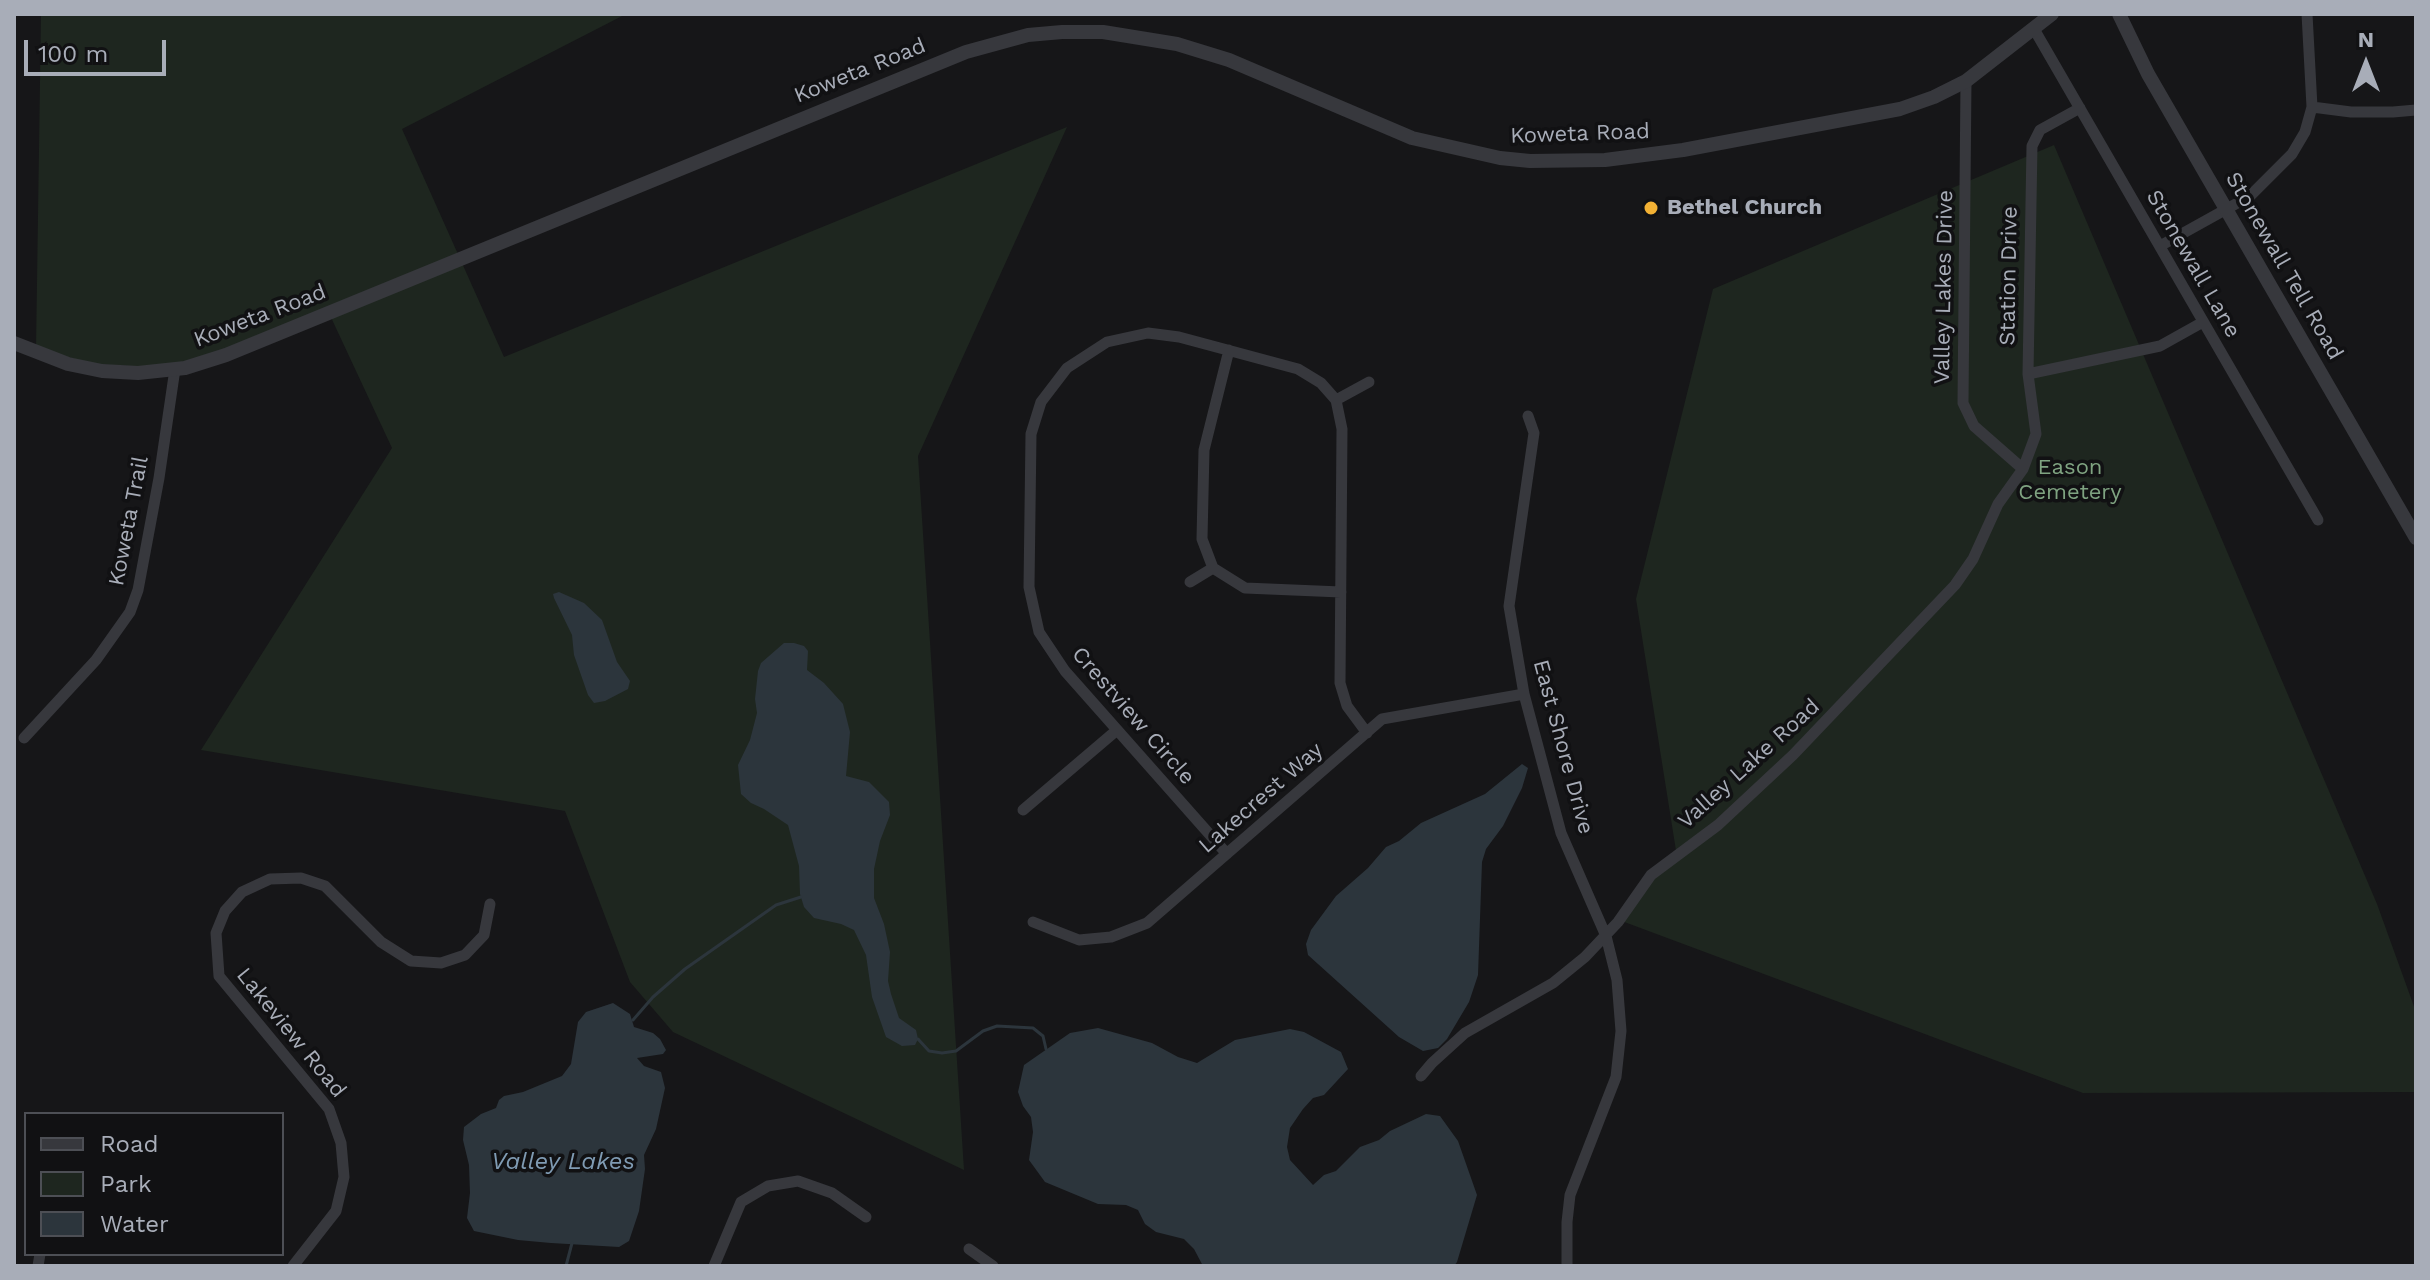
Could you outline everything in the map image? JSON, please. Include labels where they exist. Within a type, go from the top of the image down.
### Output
[{"type":"street","name":"Koweta Road","points":[[14,343],[68,364],[102,371],[138,373],[175,369],[231,353],[966,52],[1028,35],[1103,32],[1177,44],[1229,60],[1412,138],[1470,153],[1530,161],[1605,160],[1683,150],[1900,109],[1966,81],[2052,14]]},
{"type":"street","name":"Stonewall Tell Road","points":[[2119,14],[2148,74],[2414,532]]},
{"type":"street","points":[[2160,246],[2250,196],[2292,154],[2305,132],[2312,107],[2307,14]]},
{"type":"street","name":"Stonewall Lane","points":[[2034,29],[2318,520]]},
{"type":"street","name":"Valley Lakes Drive","points":[[1966,81],[1963,403],[1974,426],[2023,469]]},
{"type":"street","points":[[2312,107],[2365,112],[2416,110]]},
{"type":"street","name":"Station Drive","points":[[2023,469],[2036,434],[2028,374],[2032,146],[2040,130],[2080,108]]},
{"type":"street","points":[[2028,374],[2160,346],[2203,322]]},
{"type":"street","name":"Crestview Circle","points":[[1227,854],[1065,671],[1039,632],[1029,587],[1031,434],[1041,402],[1067,368],[1107,342],[1148,333],[1179,337],[1298,369],[1321,383],[1336,400]]},
{"type":"street","points":[[1229,350],[1204,450],[1202,539],[1213,568],[1245,588],[1341,592]]},
{"type":"street","name":"Koweta Trail","points":[[24,738],[96,660],[130,612],[138,590],[159,478],[175,369]]},
{"type":"street","points":[[1367,733],[1347,706],[1340,683],[1342,429],[1336,400],[1369,382]]},
{"type":"street","name":"East Shore Drive","points":[[1528,416],[1534,433],[1509,606],[1524,694],[1561,833],[1606,936],[1617,980],[1620,1018],[1616,1077],[1570,1195],[1567,1266]]},
{"type":"street","name":"Valley Lake Road","points":[[1421,1076],[1465,1033],[1553,983],[1585,957],[1606,936],[1651,875],[1718,825],[1793,755],[1955,585],[1973,559],[1998,504],[2023,469]]},
{"type":"street","points":[[1190,582],[1213,568]]},
{"type":"street","name":"Lakecrest Way","points":[[1033,922],[1079,940],[1111,937],[1147,923],[1382,719],[1524,694]]},
{"type":"street","points":[[1023,810],[1117,730]]},
{"type":"street","name":"Lakeview Road","points":[[293,1266],[336,1211],[344,1177],[341,1143],[329,1109],[219,976],[216,933],[225,911],[242,892],[270,879],[301,878],[325,886],[381,942],[401,955],[411,961],[441,963],[465,955],[484,935],[490,904]]},
{"type":"street","points":[[714,1266],[741,1202],[768,1186],[798,1181],[832,1193],[866,1217]]},
{"type":"street","points":[[969,1249],[993,1266]]},
{"type":"green space","points":[[41,14],[626,14],[402,129],[504,357],[1067,127],[918,456],[964,1170],[673,1032],[630,982],[565,811],[201,750],[392,448],[328,311],[180,369],[94,364],[36,349]]},
{"type":"green space","name":"Eason Cemetery","points":[[2054,145],[2377,904],[2416,1012],[2416,1092],[2083,1093],[1619,920],[1632,893],[1677,857],[1636,599],[1713,289]]},
{"type":"water","points":[[559,592],[584,603],[602,620],[617,662],[630,681],[628,689],[594,703],[588,695],[574,655],[572,635],[554,598],[553,594]]},
{"type":"water","points":[[784,643],[804,646],[808,651],[807,670],[843,704],[850,732],[846,776],[869,782],[889,802],[890,815],[874,869],[874,898],[890,952],[888,981],[891,994],[899,1018],[916,1030],[918,1039],[915,1045],[902,1046],[886,1037],[872,997],[866,955],[854,930],[814,918],[804,907],[799,866],[788,825],[741,794],[738,765],[750,740],[757,713],[758,671],[761,663]]},
{"type":"water","points":[[1522,764],[1528,768],[1522,788],[1503,826],[1486,849],[1482,862],[1478,975],[1469,1002],[1447,1039],[1438,1048],[1423,1051],[1399,1037],[1308,955],[1306,944],[1311,930],[1336,896],[1386,847],[1399,841],[1421,823],[1485,794]]},
{"type":"water","name":"Valley Lakes","points":[[613,1003],[630,1014],[634,1027],[653,1033],[660,1039],[666,1050],[663,1054],[637,1058],[644,1066],[661,1072],[665,1088],[656,1129],[644,1155],[639,1211],[629,1241],[619,1247],[551,1243],[474,1231],[467,1218],[470,1193],[464,1127],[481,1114],[496,1108],[504,1096],[523,1092],[562,1076],[571,1064],[578,1022],[586,1012]]},
{"type":"water","points":[[1098,1028],[1152,1043],[1197,1063],[1235,1040],[1290,1029],[1304,1032],[1341,1052],[1348,1069],[1324,1095],[1313,1098],[1290,1128],[1287,1147],[1290,1160],[1313,1185],[1324,1175],[1336,1171],[1360,1147],[1426,1114],[1440,1116],[1458,1141],[1477,1195],[1457,1262],[1454,1266],[1203,1266],[1194,1249],[1184,1239],[1156,1232],[1145,1224],[1138,1210],[1126,1205],[1098,1204],[1045,1182],[1029,1160],[1033,1132],[1031,1117],[1018,1092],[1024,1065],[1070,1033]]},
{"type":"waterway","points":[[633,1020],[653,997],[685,969],[776,905],[801,897]]},
{"type":"waterway","points":[[918,1039],[929,1051],[942,1053],[956,1051],[983,1031],[997,1026],[1033,1028],[1043,1036],[1046,1049]]},
{"type":"waterway","points":[[566,1266],[572,1243]]},
{"type":"place","name":"Bethel Church","points":[[1651,208]]}]
